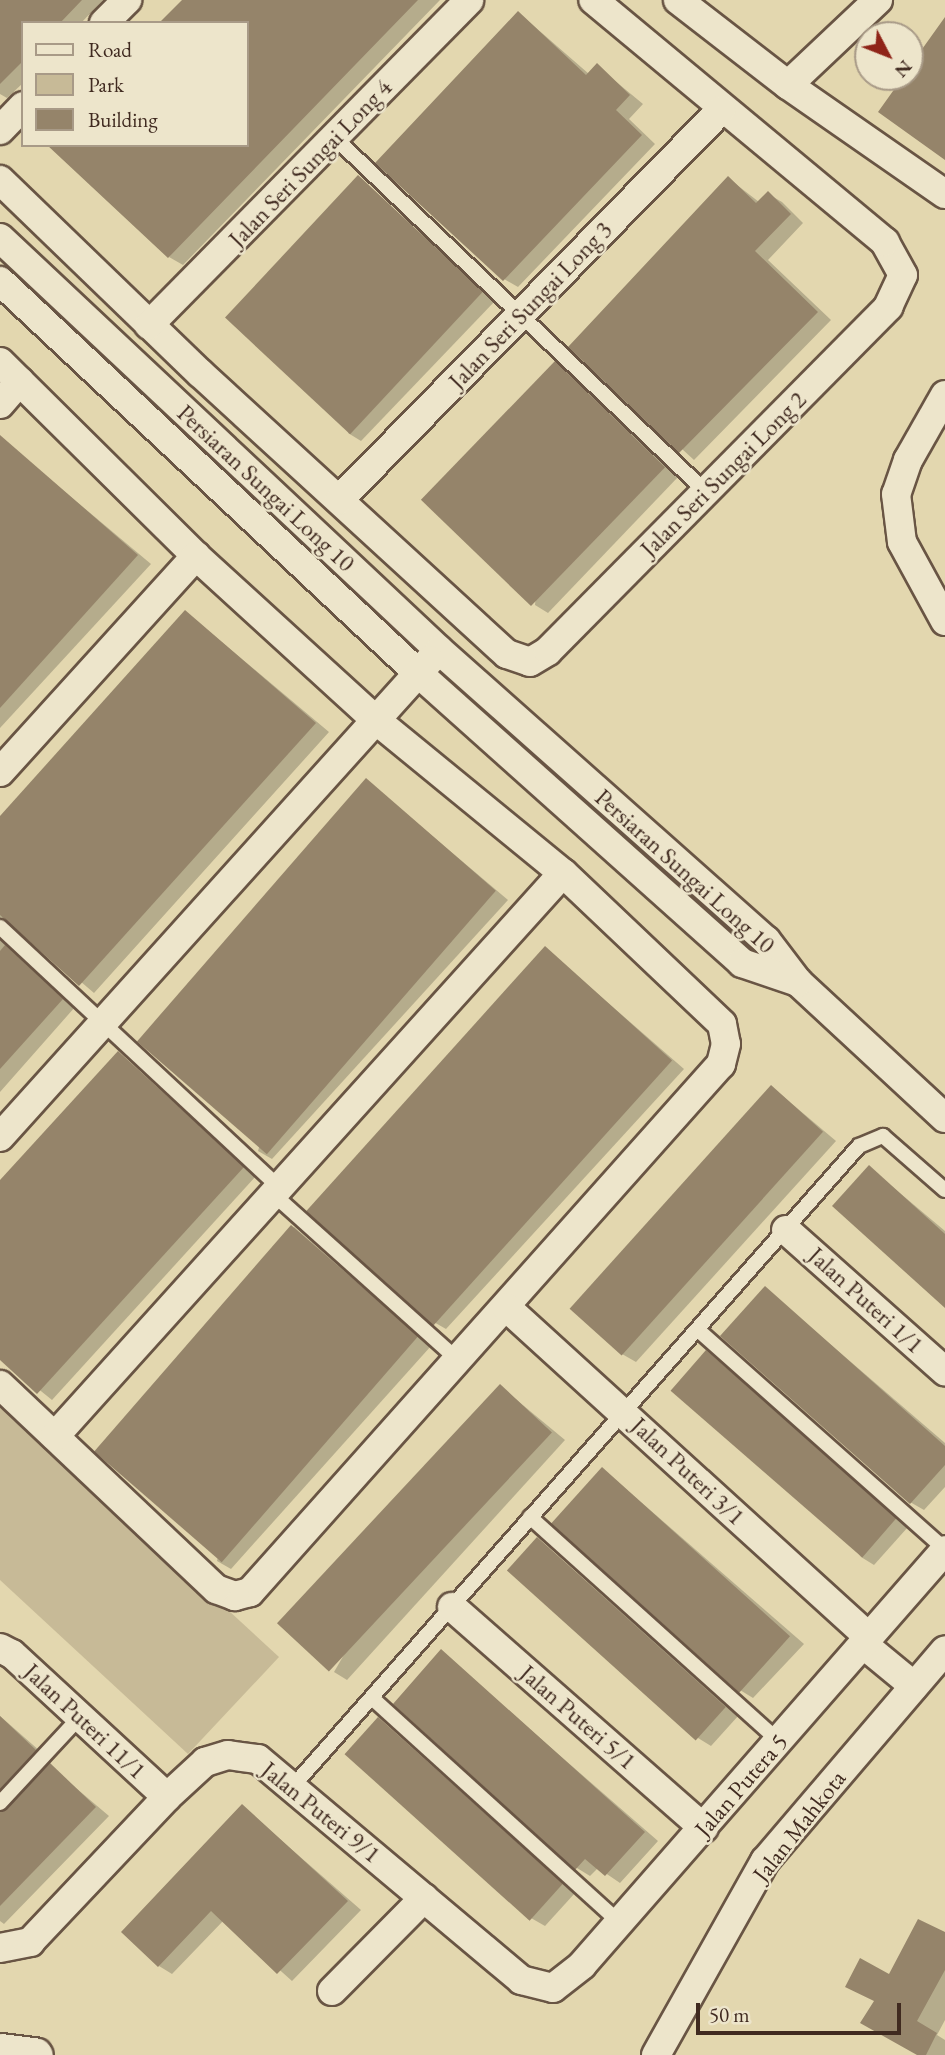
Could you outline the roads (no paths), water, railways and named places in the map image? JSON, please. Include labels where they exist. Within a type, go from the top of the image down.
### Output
[{"type":"street","points":[[106,21],[127,0]]},
{"type":"street","name":"Jalan Seri Sungai Long 4","points":[[149,325],[469,0]]},
{"type":"street","points":[[593,0],[721,110]]},
{"type":"street","points":[[788,85],[878,0]]},
{"type":"street","points":[[685,2],[788,85],[943,191]]},
{"type":"street","points":[[0,130],[21,108]]},
{"type":"street","name":"Jalan Seri Sungai Long 2","points":[[339,500],[507,654],[530,662],[548,651],[888,307],[903,275],[885,242],[721,110]]},
{"type":"street","name":"Jalan Seri Sungai Long 3","points":[[339,500],[721,110]]},
{"type":"street","points":[[0,180],[149,325],[339,500]]},
{"type":"street","name":"Persiaran Sungai Long 10","points":[[0,238],[439,650],[765,940],[798,982]]},
{"type":"street","name":"Persiaran Sungai Long 10","points":[[0,281],[418,673],[742,963],[798,982]]},
{"type":"street","points":[[0,362],[196,556],[377,721],[563,873],[722,1024],[726,1044],[721,1064],[250,1592],[235,1596],[216,1589],[0,1385]]},
{"type":"street","points":[[0,404],[20,381]]},
{"type":"street","points":[[945,395],[908,460],[896,494],[902,542],[945,621]]},
{"type":"street","points":[[0,772],[196,556]]},
{"type":"street","points":[[0,1137],[439,650]]},
{"type":"street","points":[[55,1436],[563,873]]},
{"type":"street","points":[[798,982],[945,1118]]},
{"type":"street","name":"Jalan Puteri 1/1","points":[[786,1230],[945,1371]]},
{"type":"street","name":"Jalan Puteri 3/1","points":[[506,1307],[869,1638],[919,1680]]},
{"type":"street","name":"Jalan Putera 5","points":[[521,1980],[553,1988],[582,1965],[945,1550]]},
{"type":"street","name":"Jalan Puteri 5/1","points":[[452,1607],[704,1828]]},
{"type":"street","name":"Jalan Puteri 11/1","points":[[0,1648],[12,1654],[167,1797]]},
{"type":"street","name":"Jalan Mahkota","points":[[656,2055],[765,1861],[945,1650]]},
{"type":"street","name":"Jalan Puteri 9/1","points":[[0,1948],[30,1942],[167,1797],[205,1762],[228,1755],[258,1759],[293,1785],[521,1980]]},
{"type":"street","points":[[331,1990],[424,1898]]},
{"type":"street","points":[[0,2051],[35,2055]]},
{"type":"lane","points":[[334,137],[706,492]]},
{"type":"lane","points":[[0,927],[458,1360]]},
{"type":"lane","points":[[293,1785],[786,1230],[872,1137],[883,1136],[945,1190]]},
{"type":"lane","points":[[698,1330],[945,1550]]},
{"type":"lane","points":[[530,1517],[779,1741]]},
{"type":"lane","points":[[372,1698],[620,1923]]},
{"type":"lane","points":[[0,1803],[80,1717]]}]
